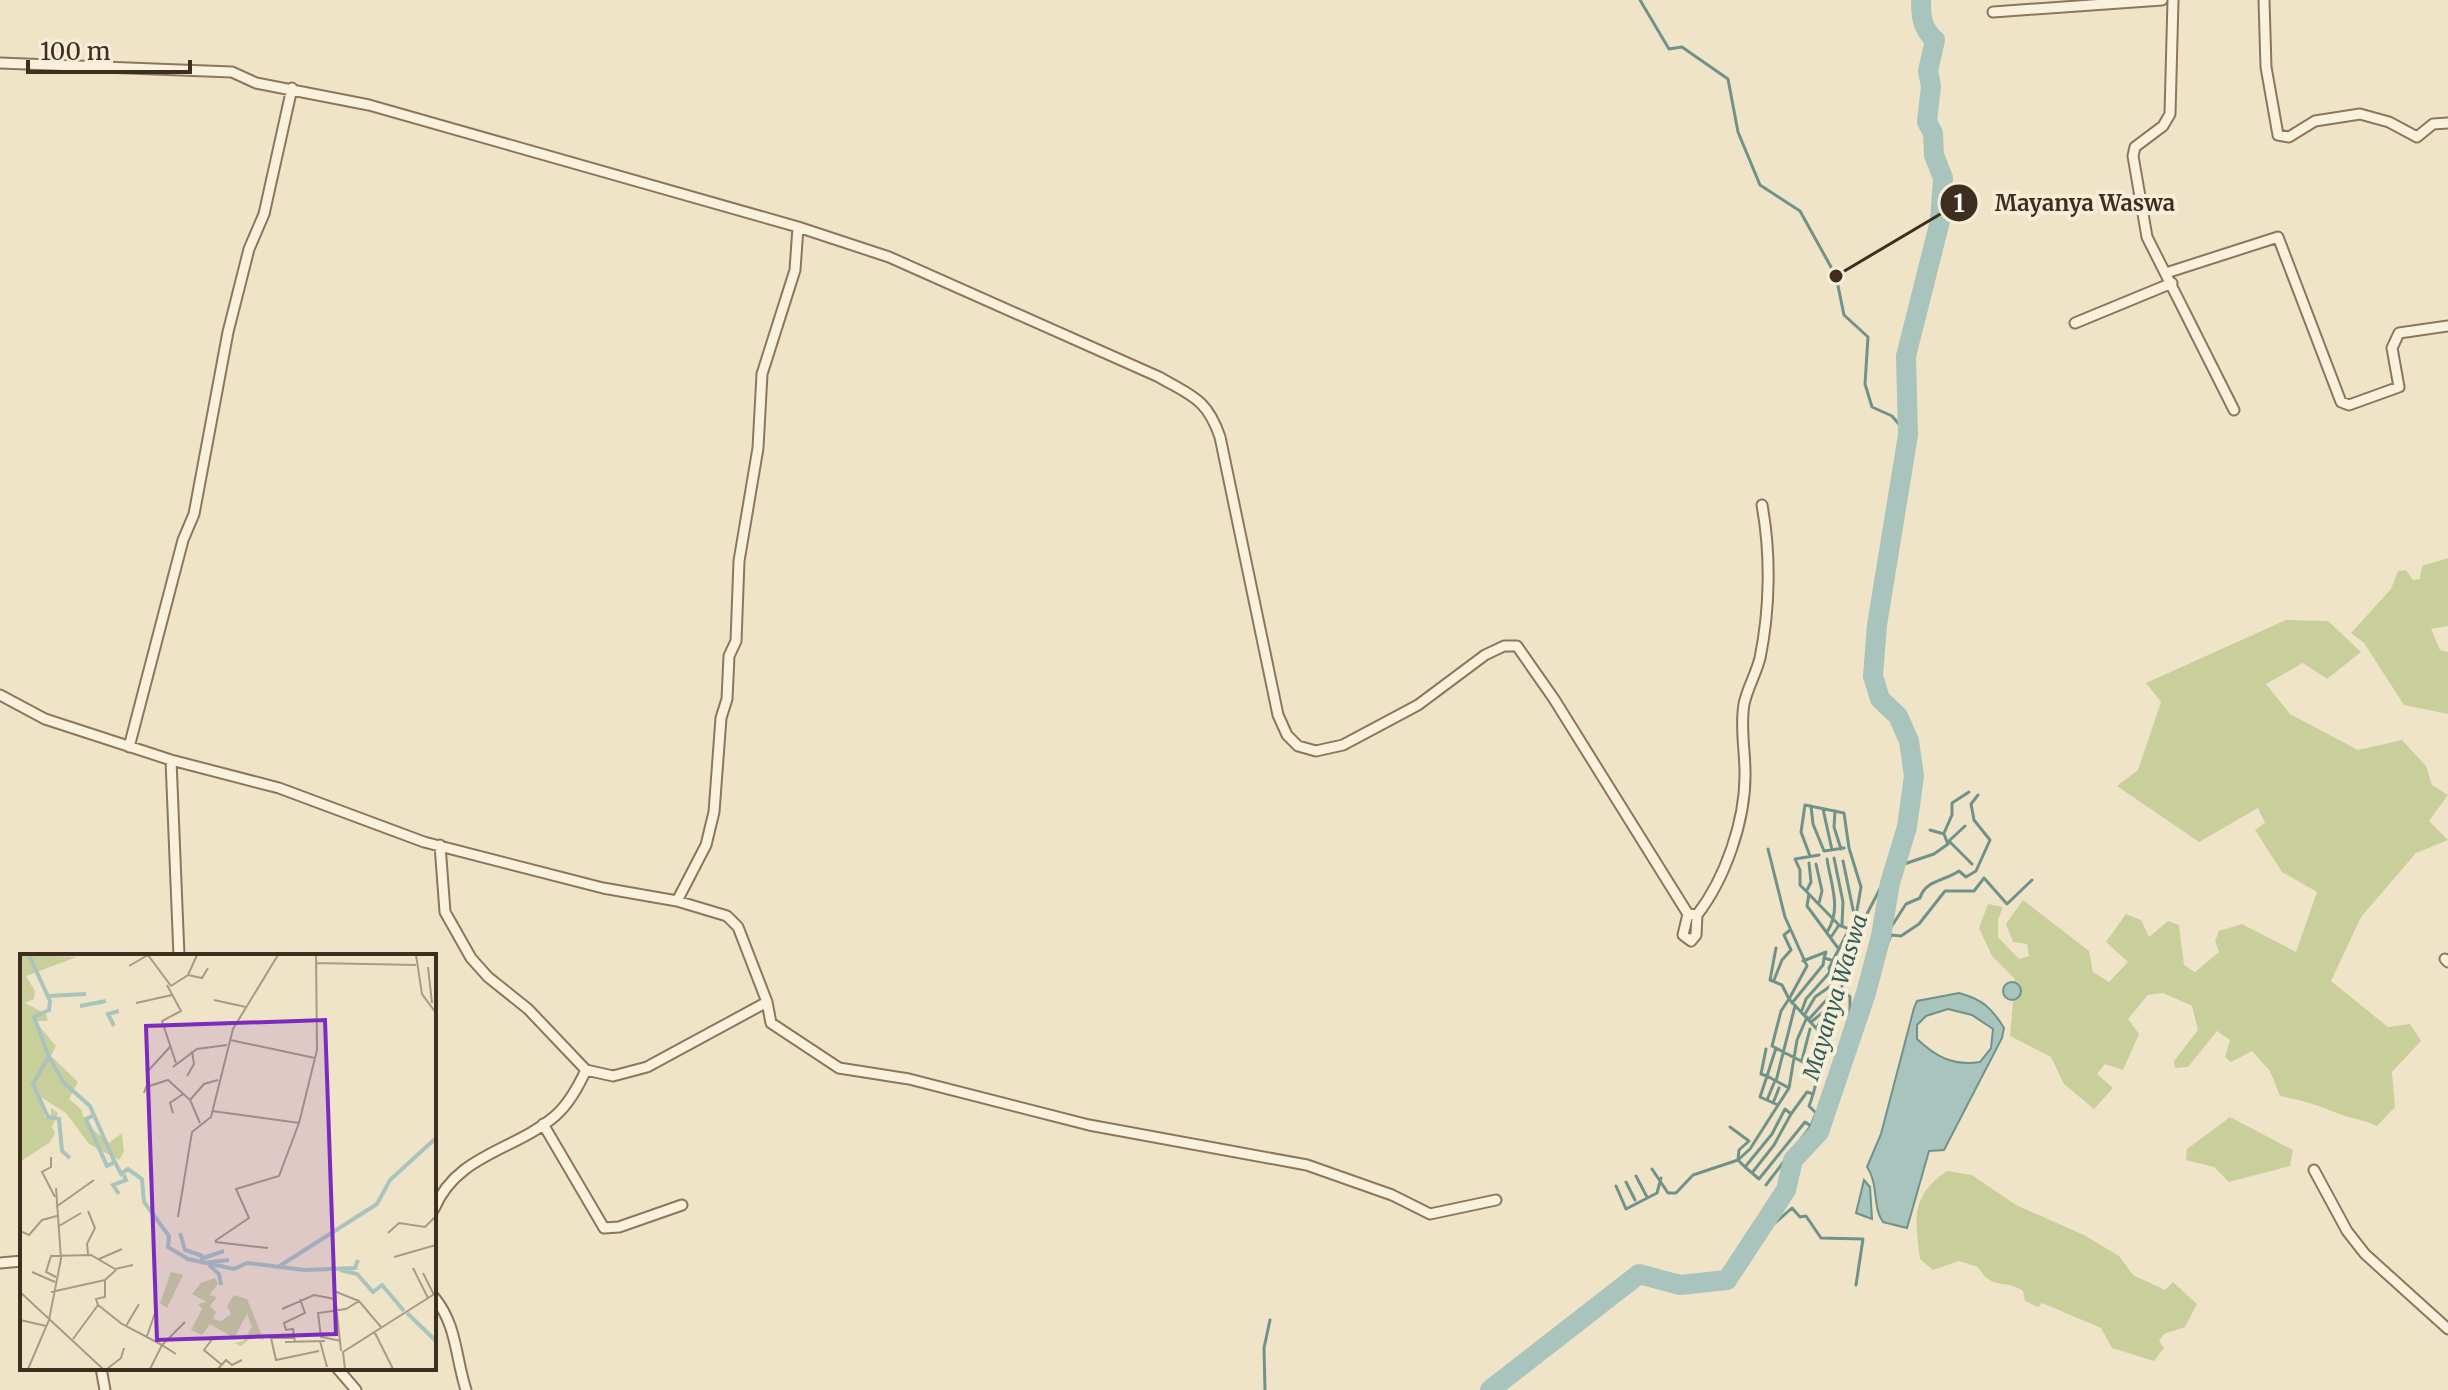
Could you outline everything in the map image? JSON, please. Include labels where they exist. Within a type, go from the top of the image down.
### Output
[{"type":"street","points":[[1993,12],[2162,0]]},
{"type":"street","points":[[2173,0],[2170,114],[2163,126],[2133,151],[2147,237],[2234,410]]},
{"type":"street","points":[[2264,0],[2266,67],[2278,135],[2289,137],[2315,121],[2348,114],[2375,117],[2417,137],[2433,124],[2448,123]]},
{"type":"street","points":[[0,63],[232,72],[256,83],[329,95],[490,138],[798,227],[889,257],[1159,377],[1208,407],[1220,437],[1271,684],[1283,727],[1293,742],[1316,751],[1343,745],[1418,705],[1485,655],[1504,646],[1517,646],[1692,915],[1711,900],[1744,789],[1744,703],[1760,660],[1765,622],[1768,539],[1762,505]]},
{"type":"street","points":[[129,747],[183,540],[194,514],[228,332],[249,249],[264,214],[292,88]]},
{"type":"street","points":[[677,901],[706,845],[714,812],[721,718],[727,699],[729,656],[736,641],[739,561],[758,448],[762,374],[795,270],[798,227]]},
{"type":"street","points":[[2166,273],[2278,237],[2341,402],[2349,405],[2399,387],[2392,348],[2399,333],[2448,326]]},
{"type":"street","points":[[2075,323],[2172,283]]},
{"type":"street","points":[[0,695],[45,719],[171,760],[279,788],[440,845],[592,885],[677,901],[727,916],[738,927],[767,1002],[771,1023],[839,1068],[909,1079],[1089,1125],[1307,1165],[1392,1195],[1430,1214],[1496,1200]]},
{"type":"street","points":[[171,760],[179,954]]},
{"type":"street","points":[[440,845],[445,912],[471,958],[488,977],[528,1009],[586,1070],[601,1076],[635,1071],[767,1002]]},
{"type":"street","points":[[436,1206],[447,1187],[472,1161],[543,1124],[565,1105],[586,1070]]},
{"type":"street","points":[[543,1124],[604,1228],[619,1227],[682,1205]]},
{"type":"street","points":[[2314,1170],[2347,1231],[2365,1254],[2448,1329]]},
{"type":"street","points":[[0,1263],[20,1261]]},
{"type":"street","points":[[436,1300],[452,1322],[454,1349],[466,1390]]},
{"type":"street","points":[[101,1370],[105,1390]]},
{"type":"street","points":[[339,1370],[356,1390]]},
{"type":"green space","points":[[2448,558],[2448,626],[2431,629],[2440,650],[2448,652],[2448,714],[2404,705],[2364,643],[2351,633],[2391,589],[2398,571],[2406,570],[2413,580],[2420,579],[2422,566]]},
{"type":"green space","points":[[2286,620],[2328,621],[2361,652],[2327,679],[2303,663],[2266,684],[2290,714],[2358,750],[2402,740],[2426,766],[2432,785],[2448,795],[2429,821],[2448,840],[2416,853],[2361,917],[2331,981],[2388,1027],[2410,1024],[2421,1041],[2392,1072],[2395,1107],[2377,1126],[2308,1102],[2280,1096],[2270,1071],[2252,1051],[2231,1062],[2225,1057],[2230,1040],[2217,1031],[2188,1067],[2175,1068],[2174,1061],[2198,1030],[2192,1006],[2163,993],[2148,995],[2128,1019],[2139,1034],[2123,1070],[2105,1064],[2097,1074],[2113,1088],[2094,1109],[2064,1084],[2051,1057],[2010,1036],[2015,979],[1992,956],[1979,928],[1988,904],[2003,907],[1998,920],[1998,937],[2019,959],[2029,956],[2027,944],[2013,942],[2006,924],[2023,900],[2089,951],[2093,972],[2109,982],[2128,962],[2106,942],[2126,914],[2141,920],[2149,937],[2168,921],[2179,925],[2184,965],[2195,972],[2219,952],[2215,941],[2219,931],[2242,924],[2296,952],[2317,892],[2282,872],[2255,830],[2265,823],[2258,808],[2199,842],[2117,786],[2138,770],[2161,702],[2146,683]]},
{"type":"green space","points":[[2230,1117],[2293,1150],[2290,1166],[2229,1182],[2214,1167],[2186,1160],[2187,1149]]},
{"type":"green space","points":[[1947,1171],[1972,1175],[2016,1205],[2084,1235],[2119,1256],[2133,1275],[2165,1290],[2173,1282],[2197,1304],[2185,1327],[2164,1334],[2159,1341],[2164,1348],[2154,1361],[2112,1348],[2101,1328],[2042,1303],[2038,1307],[2025,1301],[2023,1291],[1994,1282],[1978,1267],[1959,1261],[1933,1270],[1920,1259],[1918,1209],[1926,1190]]},
{"type":"water","points":[[2008,982],[2016,982],[2021,991],[2019,998],[2008,1000],[2003,995],[2003,987]]},
{"type":"water","points":[[1959,993],[1967,995],[1986,1005],[2004,1028],[2002,1038],[1944,1150],[1929,1151],[1907,1228],[1883,1222],[1867,1167],[1881,1134],[1917,1001]],"holes":[[[1948,1009],[1972,1015],[1993,1029],[1991,1048],[1980,1062],[1961,1063],[1946,1059],[1917,1039],[1917,1025],[1926,1016]]]},
{"type":"water","points":[[1864,1180],[1870,1187],[1872,1219],[1856,1213]]},
{"type":"waterway","name":"Mayanya Waswa","points":[[1640,0],[1669,49],[1682,47],[1728,79],[1738,132],[1760,185],[1800,211],[1836,276],[1844,315],[1868,337],[1865,384],[1872,407],[1892,416],[1908,435]]},
{"type":"waterway","name":"Mayanya Waswa","points":[[1490,1390],[1639,1274],[1680,1285],[1727,1280],[1786,1190],[1793,1160],[1819,1132],[1866,993],[1881,936],[1890,883],[1907,827],[1914,776],[1909,741],[1898,716],[1880,699],[1873,676],[1877,625],[1908,435],[1906,356],[1940,221],[1943,178],[1934,155],[1933,133],[1927,122],[1931,86],[1928,71],[1935,40],[1923,22],[1921,0]]},
{"type":"waterway","points":[[1944,833],[1952,815],[1952,803],[1969,792]]},
{"type":"waterway","points":[[1881,936],[1886,935],[1906,904],[1920,898],[1931,884],[1959,871],[1966,877],[1976,871],[1990,840],[1974,820],[1971,804],[1978,795]]},
{"type":"waterway","points":[[1810,856],[1801,832],[1805,805],[1844,813],[1849,848],[1861,887],[1856,916],[1829,968],[1833,992],[1843,1014],[1857,1019]]},
{"type":"waterway","points":[[1811,806],[1813,824],[1824,851],[1844,848]]},
{"type":"waterway","points":[[1823,809],[1832,850]]},
{"type":"waterway","points":[[1835,811],[1834,827],[1841,849]]},
{"type":"waterway","points":[[1950,840],[1965,826]]},
{"type":"waterway","points":[[1895,867],[1934,854],[1948,844],[1944,834],[1930,830]]},
{"type":"waterway","points":[[1949,841],[1972,864]]},
{"type":"waterway","points":[[1768,849],[1785,917],[1807,966],[1789,999],[1828,1041]]},
{"type":"waterway","points":[[1819,855],[1795,859],[1800,870],[1800,885],[1839,925],[1849,929]]},
{"type":"waterway","points":[[1834,858],[1843,902],[1842,925]]},
{"type":"waterway","points":[[1827,859],[1835,906],[1827,932]]},
{"type":"waterway","points":[[1843,861],[1855,919]]},
{"type":"waterway","points":[[1807,890],[1811,882],[1809,863]]},
{"type":"waterway","points":[[1816,864],[1822,891],[1819,903]]},
{"type":"waterway","points":[[1878,968],[1891,935],[1901,936],[1919,924],[1945,891],[1974,891],[1984,878],[2007,904],[2032,880]]},
{"type":"waterway","points":[[1857,933],[1883,883],[1890,883]]},
{"type":"waterway","points":[[1809,894],[1807,906],[1838,948]]},
{"type":"waterway","points":[[1831,937],[1839,925]]},
{"type":"waterway","points":[[1774,980],[1782,960],[1791,950],[1784,935],[1790,930]]},
{"type":"waterway","points":[[1850,1017],[1850,997],[1842,988],[1843,960],[1853,938]]},
{"type":"waterway","points":[[1776,948],[1770,980],[1782,985],[1789,999],[1781,1011],[1772,1046],[1820,1071]]},
{"type":"waterway","points":[[1803,961],[1826,952],[1824,958],[1831,960]]},
{"type":"waterway","points":[[1792,1003],[1823,965],[1824,958]]},
{"type":"waterway","points":[[1802,1010],[1806,999],[1830,972]]},
{"type":"waterway","points":[[1805,1014],[1815,997],[1832,985]]},
{"type":"waterway","points":[[1810,1018],[1829,997]]},
{"type":"waterway","points":[[1811,1022],[1832,1005]]},
{"type":"waterway","points":[[1776,1081],[1795,1006]]},
{"type":"waterway","points":[[1817,1027],[1822,1019],[1835,1013]]},
{"type":"waterway","points":[[1752,1173],[1759,1179],[1805,1122],[1811,1126],[1816,1113],[1809,1106],[1822,1058],[1830,1034],[1843,1014]]},
{"type":"waterway","points":[[1652,1169],[1668,1193],[1676,1193],[1693,1175],[1738,1160],[1750,1149],[1789,1088],[1797,1040],[1807,1017]]},
{"type":"waterway","points":[[1802,1060],[1810,1029]]},
{"type":"waterway","points":[[1812,1065],[1821,1034]]},
{"type":"waterway","points":[[1766,1049],[1761,1074],[1767,1076],[1776,1048]]},
{"type":"waterway","points":[[1778,1105],[1760,1097],[1767,1076],[1789,1088]]},
{"type":"waterway","points":[[1767,1100],[1774,1083]]},
{"type":"waterway","points":[[1773,1103],[1779,1088]]},
{"type":"waterway","points":[[1730,1127],[1749,1141],[1739,1150],[1738,1160],[1745,1167],[1772,1134],[1785,1109],[1791,1114],[1807,1092],[1813,1094]]},
{"type":"waterway","points":[[1745,1167],[1752,1173],[1774,1145],[1791,1114]]},
{"type":"waterway","points":[[1766,1185],[1811,1126]]},
{"type":"waterway","points":[[1636,1176],[1647,1197]]},
{"type":"waterway","points":[[1616,1186],[1626,1209],[1657,1193],[1661,1178]]},
{"type":"waterway","points":[[1626,1182],[1635,1200]]},
{"type":"waterway","points":[[1766,1224],[1775,1223],[1792,1208],[1800,1217],[1806,1216],[1821,1238],[1863,1239],[1856,1285]]},
{"type":"waterway","points":[[1265,1390],[1264,1348],[1270,1320]]},
{"type":"place","name":"Mayanya Waswa","points":[[1836,276]]}]
